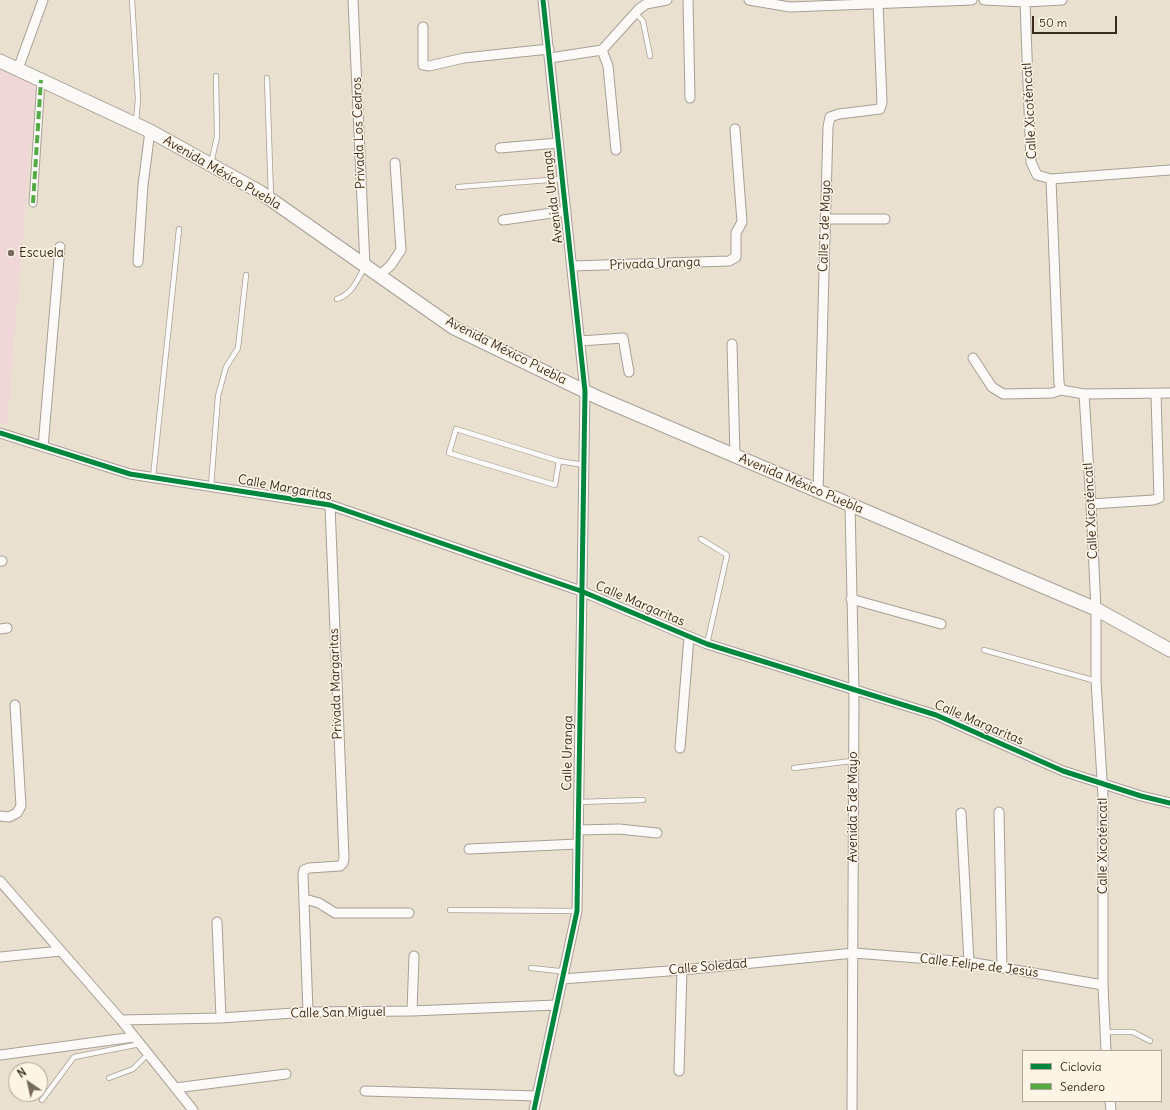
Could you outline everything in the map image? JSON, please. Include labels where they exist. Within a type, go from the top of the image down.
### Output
[{"type":"main road","name":"Avenida México Puebla","points":[[0,61],[150,131],[272,200],[454,328],[585,391],[818,492],[850,504],[1096,609],[1170,650]]},
{"type":"street","points":[[18,69],[43,0]]},
{"type":"street","name":"Privada Los Cedros","points":[[353,0],[365,266]]},
{"type":"street","name":"Avenida Uranga","points":[[543,0],[585,391]]},
{"type":"street","points":[[423,27],[423,65],[429,66],[464,58],[602,50],[645,2],[667,0]]},
{"type":"street","points":[[688,0],[690,98]]},
{"type":"street","points":[[749,0],[790,7],[829,2],[878,3],[972,0]]},
{"type":"street","points":[[984,0],[1026,2],[1062,0]]},
{"type":"street","name":"Calle Xicoténcatl","points":[[1026,2],[1031,162],[1037,175],[1051,179]]},
{"type":"street","name":"Calle 5 de Mayo","points":[[818,492],[828,127],[830,117],[839,114],[880,108],[882,103],[878,3]]},
{"type":"street","points":[[602,50],[608,66],[616,150]]},
{"type":"street","points":[[33,203],[41,80]]},
{"type":"street","name":"Privada Uranga","points":[[572,266],[729,261],[736,257],[736,233],[742,222],[735,129]]},
{"type":"street","points":[[138,262],[143,185],[150,131]]},
{"type":"street","points":[[500,148],[558,143]]},
{"type":"street","points":[[378,276],[391,265],[401,250],[395,163]]},
{"type":"street","points":[[1061,390],[1058,383],[1051,179],[1170,170]]},
{"type":"street","points":[[503,220],[566,211]]},
{"type":"street","points":[[825,219],[885,219]]},
{"type":"street","points":[[43,447],[60,247]]},
{"type":"street","points":[[580,341],[623,338],[629,372]]},
{"type":"street","points":[[732,344],[735,456]]},
{"type":"street","points":[[973,358],[992,387],[1003,394],[1052,393],[1061,390],[1084,394],[1170,393]]},
{"type":"street","name":"Calle Uranga","points":[[534,1110],[577,911],[585,391]]},
{"type":"street","name":"Calle Xicoténcatl","points":[[1084,394],[1096,609],[1096,682],[1102,783],[1103,984],[1106,1050]]},
{"type":"street","points":[[1091,504],[1153,500],[1159,498],[1156,394]]},
{"type":"street","name":"Calle Margaritas","points":[[0,433],[130,474],[330,505],[581,591],[707,644],[854,691],[936,715],[1062,771],[1141,796],[1170,803]]},
{"type":"street","name":"Avenida 5 de Mayo","points":[[850,504],[854,691],[852,761],[854,953],[852,1110]]},
{"type":"street","name":"Privada Margaritas","points":[[305,899],[304,870],[309,868],[340,866],[343,863],[330,505]]},
{"type":"street","points":[[851,599],[941,624]]},
{"type":"street","points":[[680,748],[689,637]]},
{"type":"street","points":[[0,816],[9,816],[17,813],[21,806],[15,705]]},
{"type":"street","points":[[999,812],[1002,968]]},
{"type":"street","points":[[961,813],[969,962]]},
{"type":"street","points":[[578,830],[619,828],[657,834]]},
{"type":"street","points":[[469,849],[578,844]]},
{"type":"street","points":[[0,881],[121,1020],[192,1110]]},
{"type":"street","points":[[308,1012],[305,899],[319,903],[335,913],[409,913]]},
{"type":"street","points":[[217,922],[221,1018]]},
{"type":"street","points":[[0,957],[61,951]]},
{"type":"street","name":"Calle Felipe de Jesús","points":[[854,953],[969,962],[1103,984]]},
{"type":"street","name":"Calle Soledad","points":[[562,979],[682,970],[854,953]]},
{"type":"street","points":[[412,1012],[414,956]]},
{"type":"street","points":[[679,1071],[682,970]]},
{"type":"street","name":"Calle San Miguel","points":[[121,1020],[221,1018],[308,1012],[412,1012],[556,1005]]},
{"type":"street","points":[[0,1055],[137,1041]]},
{"type":"street","points":[[175,1088],[286,1074]]},
{"type":"street","points":[[365,1092],[537,1096]]},
{"type":"lane","points":[[132,0],[138,99],[136,124]]},
{"type":"lane","points":[[635,13],[643,21],[650,56]]},
{"type":"lane","points":[[211,165],[217,137],[216,76]]},
{"type":"lane","points":[[268,78],[272,200]]},
{"type":"lane","points":[[458,187],[562,179]]},
{"type":"lane","points":[[153,478],[179,229]]},
{"type":"lane","points":[[337,299],[345,296],[355,286],[365,266]]},
{"type":"lane","points":[[211,486],[218,396],[226,367],[238,348],[246,275]]},
{"type":"lane","points":[[559,461],[554,485],[449,453],[456,429],[559,461],[584,465]]},
{"type":"lane","points":[[701,540],[727,555],[707,644]]},
{"type":"lane","points":[[984,650],[1096,682]]},
{"type":"lane","points":[[794,768],[852,761]]},
{"type":"lane","points":[[578,802],[643,800]]},
{"type":"lane","points":[[450,910],[577,911]]},
{"type":"lane","points":[[531,968],[559,971],[565,969]]},
{"type":"lane","points":[[1105,1032],[1133,1032],[1150,1041]]},
{"type":"lane","points":[[48,1092],[74,1057],[137,1041]]},
{"type":"lane","points":[[109,1078],[133,1069],[148,1054]]},
{"type":"shaded area","name":"Escuela","points":[[0,67],[36,84],[7,425],[0,422]]},
{"type":"marked path","points":[[33,203],[41,80]]},
{"type":"cycle path","points":[[534,1110],[577,911],[585,391],[543,0]]},
{"type":"cycle path","points":[[0,433],[130,474],[330,505],[581,591],[707,644],[936,715],[1063,771],[1141,796],[1170,803]]},
{"type":"place","name":"Escuela","points":[[11,253]]}]
